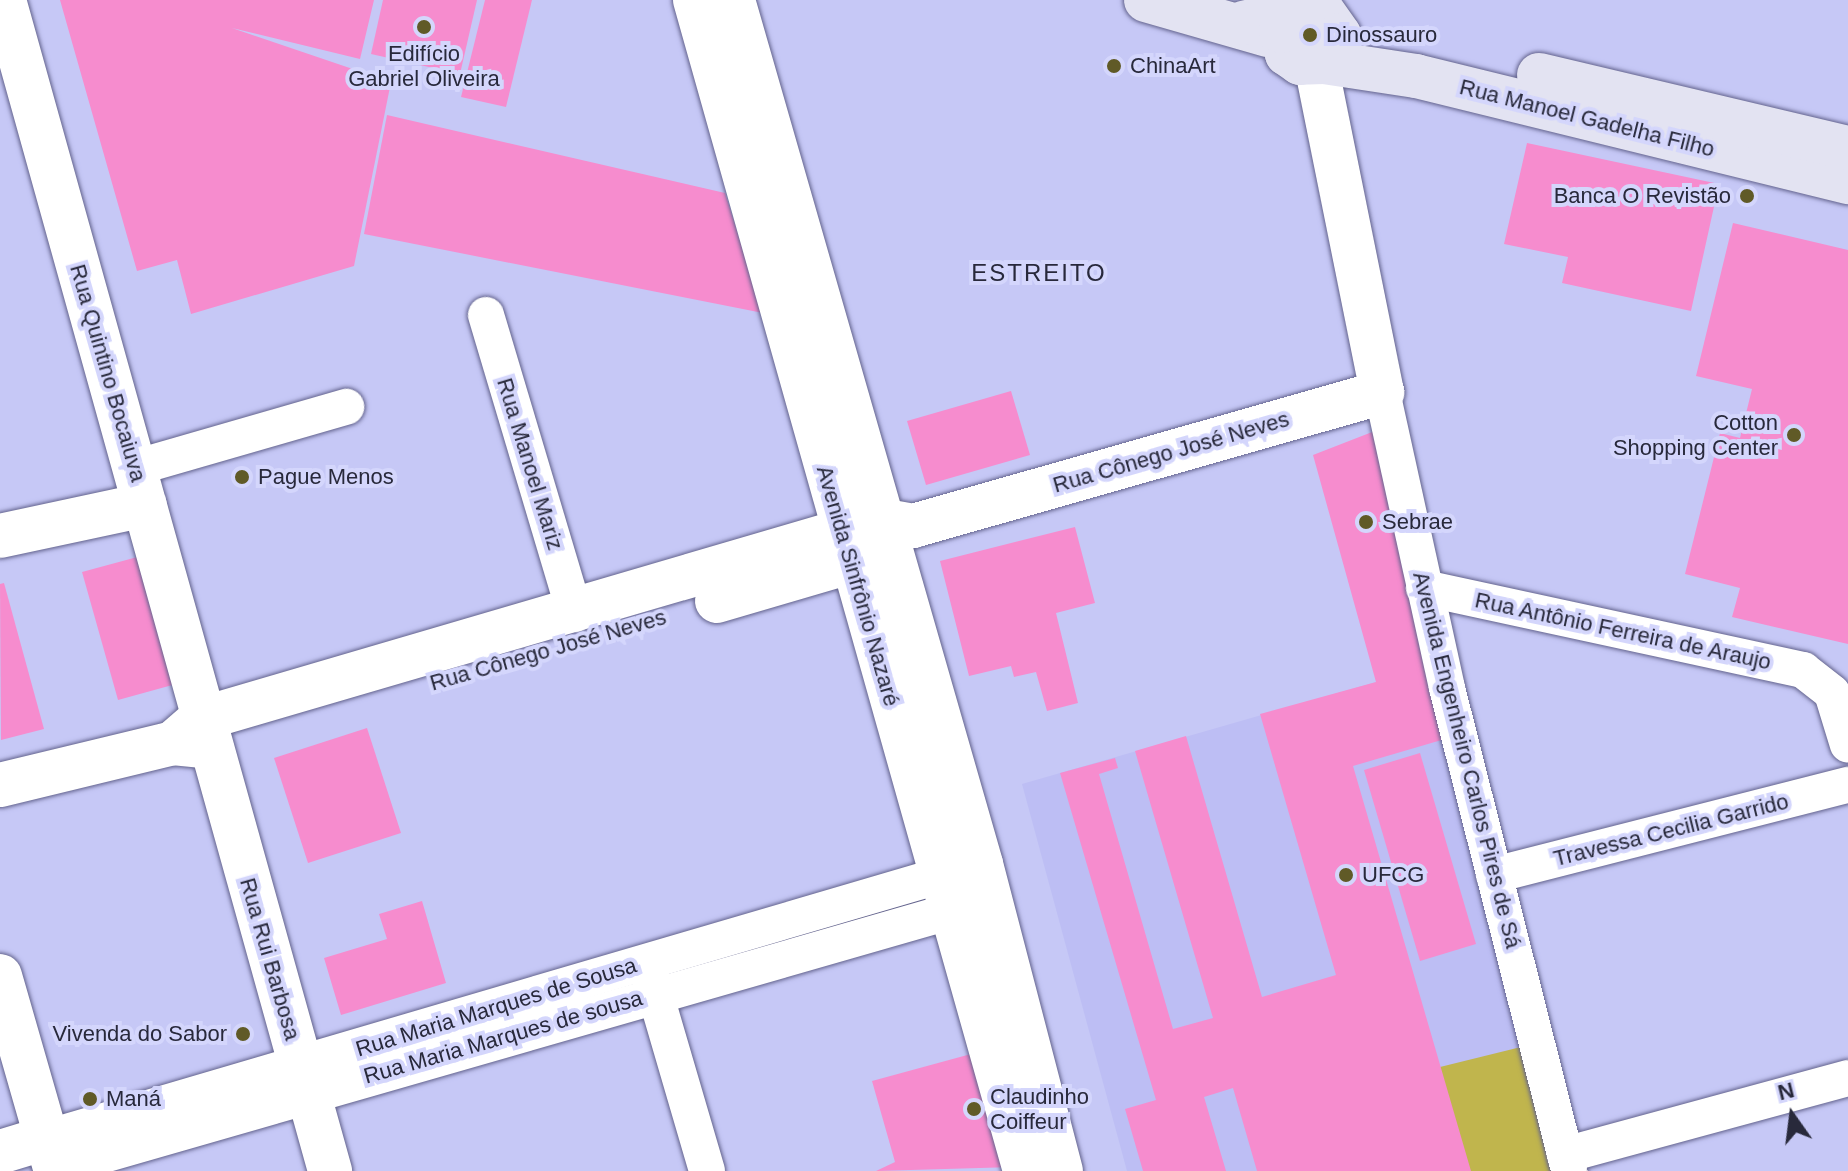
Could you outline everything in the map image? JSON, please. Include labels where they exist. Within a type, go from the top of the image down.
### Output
[{"type":"main road","points":[[1146,0],[1305,30]]},
{"type":"main road","name":"Rua Manoel Gadelha Filho","points":[[1305,30],[1399,42],[1848,148]]},
{"type":"main road","name":"Rua Manoel Gadelha Filho","points":[[1305,30],[1416,76],[1848,182]]},
{"type":"street","name":"Rua Quintino Bocaiuva","points":[[4,0],[140,486],[195,736]]},
{"type":"street","name":"Avenida Sinfrônio Nazaré","points":[[695,0],[760,165],[874,538],[967,887],[1025,1171]]},
{"type":"street","name":"Avenida Sinfrônio Nazaré","points":[[733,0],[760,165]]},
{"type":"street","name":"Avenida Engenheiro Carlos Pires de Sá","points":[[1305,30],[1424,588],[1567,1163]]},
{"type":"street","name":"Rua Manoel Mariz","points":[[486,315],[575,614]]},
{"type":"street","name":"Rua Cônego José Neves","points":[[0,785],[195,736],[444,666],[1382,392]]},
{"type":"street","points":[[0,536],[346,407]]},
{"type":"street","name":"Rua Cônego José Neves","points":[[444,666],[575,614],[874,538]]},
{"type":"street","name":"Rua Antônio Ferreira de Araujo","points":[[1424,588],[1819,678],[1832,693],[1848,745]]},
{"type":"street","name":"Rua Rui Barbosa","points":[[195,736],[304,1079],[330,1171]]},
{"type":"street","name":"Travessa Cecilia Garrido","points":[[1494,875],[1848,785]]},
{"type":"street","name":"Avenida Sinfrônio Nazaré","points":[[967,887],[1061,1171]]},
{"type":"street","name":"Rua Maria Marques de Sousa","points":[[304,1079],[967,887]]},
{"type":"street","points":[[651,977],[707,1171]]},
{"type":"street","points":[[1,980],[51,1162]]},
{"type":"street","points":[[1567,1163],[1848,1078]]},
{"type":"street","points":[[0,1152],[51,1162],[304,1079]]},
{"type":"shaded area","points":[[1425,668],[1562,1171],[1127,1171],[1022,784]]},
{"type":"shaded area","points":[[1525,1046],[1557,1171],[1466,1171],[1440,1067]]},
{"type":"building","points":[[60,0],[374,0],[360,59],[232,28],[391,82],[354,266],[191,314],[177,260],[137,271]]},
{"type":"building","name":"Edifício Gabriel Oliveira","points":[[383,0],[477,0],[460,74],[371,54]]},
{"type":"building","points":[[485,0],[532,0],[506,107],[461,97]]},
{"type":"building","points":[[387,115],[725,193],[763,313],[364,234]]},
{"type":"building","points":[[1527,143],[1719,184],[1691,311],[1562,283],[1568,257],[1504,244]]},
{"type":"building","name":"Cotton Shopping Center","points":[[1733,223],[1848,250],[1848,644],[1732,617],[1740,588],[1685,574],[1720,433],[1740,438],[1752,389],[1696,376]]},
{"type":"building","points":[[1011,391],[1030,455],[926,485],[907,421]]},
{"type":"building","name":"UFCG","points":[[1385,427],[1445,739],[1353,766],[1471,1171],[1257,1171],[1233,1088],[1204,1097],[1226,1171],[1143,1171],[1125,1109],[1156,1100],[1060,773],[1115,758],[1118,768],[1099,774],[1173,1029],[1213,1018],[1135,751],[1186,736],[1262,997],[1336,975],[1260,714],[1376,682],[1313,455]]},
{"type":"building","points":[[1075,527],[1095,603],[1056,613],[1078,703],[1047,711],[1036,672],[1014,677],[1011,666],[969,676],[940,561]]},
{"type":"building","points":[[141,556],[176,684],[118,700],[82,572]]},
{"type":"building","points":[[4,583],[44,729],[1,740],[0,584]]},
{"type":"building","points":[[367,728],[401,833],[308,863],[274,758]]},
{"type":"building","points":[[1420,753],[1476,944],[1420,961],[1364,770]]},
{"type":"building","points":[[422,901],[446,983],[341,1015],[324,958],[387,939],[379,914]]},
{"type":"building","points":[[982,1051],[1014,1167],[876,1171],[895,1162],[872,1081]]},
{"type":"place","name":"Edifício Gabriel Oliveira","points":[[424,27]]},
{"type":"place","name":"Dinossauro","points":[[1310,35]]},
{"type":"place","name":"ChinaArt","points":[[1114,66]]},
{"type":"place","name":"Banca O Revistão","points":[[1747,196]]},
{"type":"place","name":"Cotton Shopping Center","points":[[1794,435]]},
{"type":"place","name":"Pague Menos","points":[[242,477]]},
{"type":"place","name":"Sebrae","points":[[1366,522]]},
{"type":"place","name":"UFCG","points":[[1346,875]]},
{"type":"place","name":"Vivenda do Sabor","points":[[243,1034]]},
{"type":"place","name":"Maná","points":[[90,1099]]},
{"type":"place","name":"Claudinho Coiffeur","points":[[974,1109]]},
{"type":"district","name":"ESTREITO","points":[[1039,273]]}]
